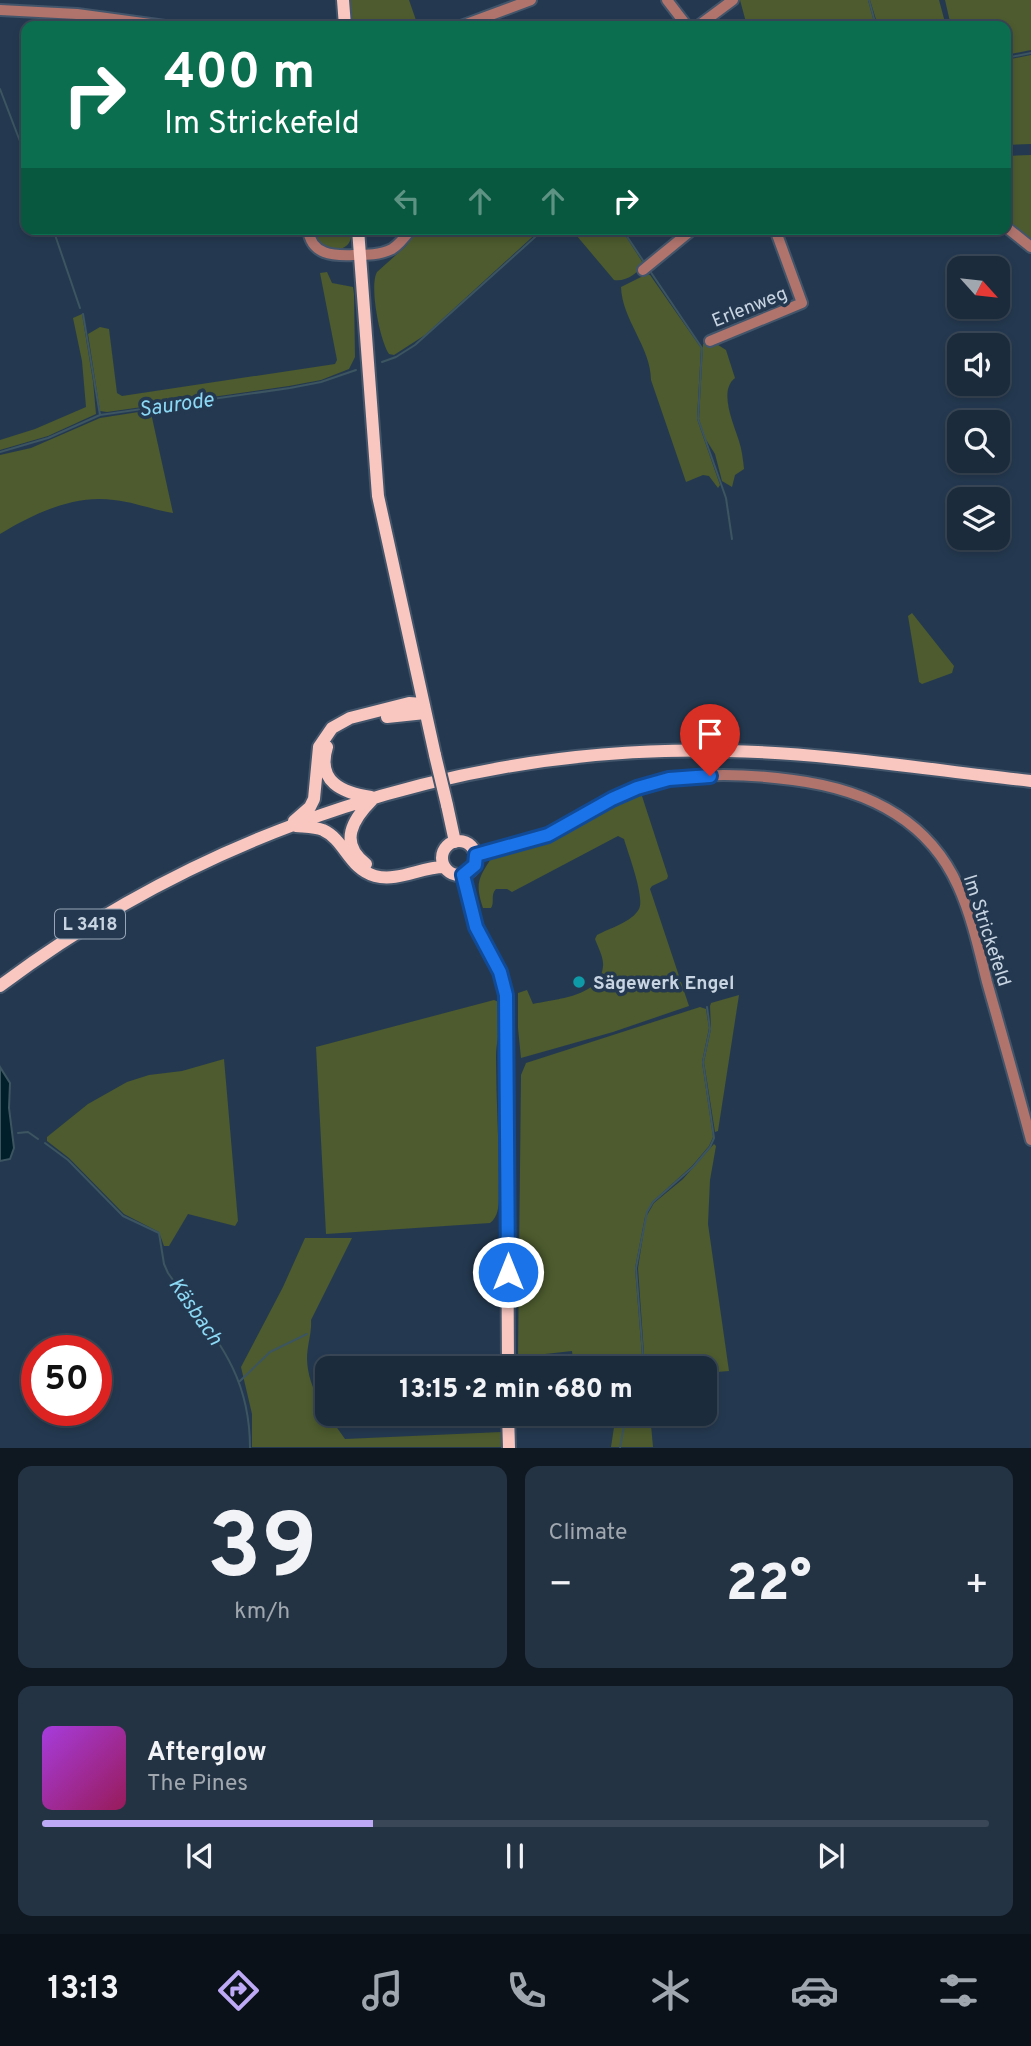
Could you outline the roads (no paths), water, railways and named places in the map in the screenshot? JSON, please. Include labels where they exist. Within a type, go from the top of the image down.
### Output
[{"type":"main road","points":[[343,0],[345,21]]},
{"type":"main road","points":[[358,235],[378,496],[455,842]]},
{"type":"main road","points":[[401,706],[408,698],[416,674]]},
{"type":"main road","name":"L 3418","points":[[289,826],[310,807],[314,799],[317,791],[317,756],[326,734],[344,720],[401,706],[424,708]]},
{"type":"main road","name":"L 3418","points":[[375,797],[347,793],[331,780],[324,762],[332,739],[352,726],[424,708]]},
{"type":"main road","name":"L 3418","points":[[0,986],[61,943],[136,897],[214,857],[289,826],[375,797],[450,778],[562,759],[660,751],[774,752],[1031,781]]},
{"type":"main road","points":[[375,797],[360,813],[352,827],[352,843],[361,860],[376,868],[393,869],[443,862]]},
{"type":"main road","name":"L 3418","points":[[289,826],[326,831],[357,866],[376,876],[399,876],[443,862]]},
{"type":"main road","points":[[455,842],[470,846],[476,855],[475,865],[463,875],[452,874],[443,862],[446,847],[455,842]]},
{"type":"main road","points":[[463,875],[476,927],[500,972],[506,995],[508,1356]]},
{"type":"main road","points":[[508,1426],[509,1447]]},
{"type":"street","points":[[474,21],[531,0]]},
{"type":"street","points":[[667,0],[683,21]]},
{"type":"street","points":[[705,21],[733,0]]},
{"type":"street","points":[[0,10],[77,14],[128,21]]},
{"type":"street","points":[[1011,231],[1031,247]]},
{"type":"street","points":[[310,235],[313,244],[330,255],[386,252],[405,235]]},
{"type":"street","points":[[643,271],[686,235]]},
{"type":"street","name":"Erlenweg","points":[[710,341],[802,303],[777,235]]},
{"type":"street","name":"Im Strickefeld","points":[[476,855],[548,835],[624,793],[669,779],[727,776],[784,779],[830,785],[871,799],[903,818],[926,839],[957,883],[968,912],[1031,1140]]},
{"type":"water","points":[[0,1067],[10,1083],[9,1108],[14,1148],[10,1159],[0,1161]]},
{"type":"waterway","points":[[869,0],[875,21]]},
{"type":"waterway","name":"Saurode","points":[[1011,57],[1031,53]]},
{"type":"waterway","points":[[0,89],[21,144]]},
{"type":"waterway","points":[[55,235],[80,308]]},
{"type":"waterway","name":"Saurode","points":[[382,362],[415,345],[537,235]]},
{"type":"waterway","points":[[626,235],[644,262]]},
{"type":"waterway","points":[[650,271],[702,348],[698,419],[726,498],[732,539]]},
{"type":"waterway","points":[[83,314],[100,415]]},
{"type":"waterway","name":"Saurode","points":[[0,452],[48,438],[100,415],[290,388],[321,382],[356,370]]},
{"type":"waterway","points":[[643,1356],[636,1268],[647,1212],[653,1202],[693,1167],[714,1138],[703,1062],[710,1029],[707,1007]]},
{"type":"waterway","name":"Käsbach","points":[[18,1133],[28,1132],[38,1139]]},
{"type":"waterway","name":"Käsbach","points":[[45,1143],[68,1160],[123,1216],[159,1233],[168,1273],[225,1353],[235,1373],[243,1395],[250,1448]]},
{"type":"waterway","points":[[240,1381],[270,1352],[307,1334]]},
{"type":"waterway","points":[[620,1448],[624,1426]]},
{"type":"place","name":"Sägewerk Engel","points":[[579,982]]}]
